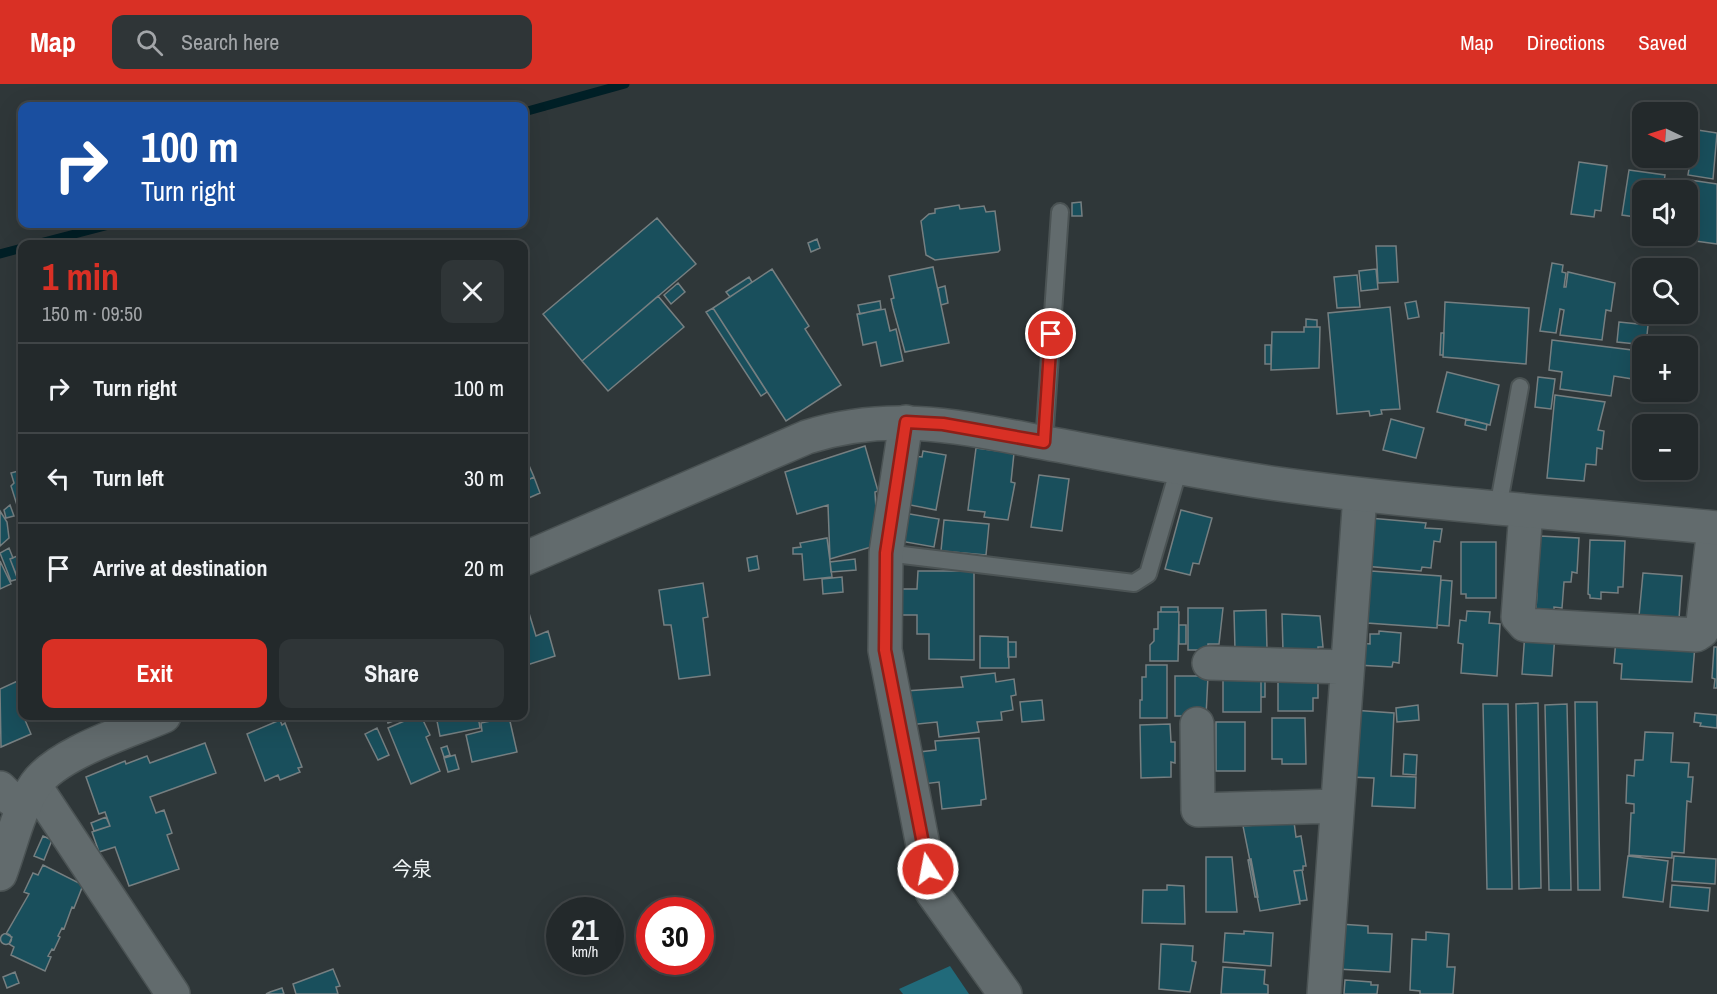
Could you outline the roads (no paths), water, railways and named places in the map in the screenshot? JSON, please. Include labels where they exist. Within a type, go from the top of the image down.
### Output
[{"type":"street","points":[[906,422],[886,553],[885,650],[932,892],[1005,994]]},
{"type":"street","points":[[528,557],[807,437],[868,423],[943,424],[1179,468],[1360,495],[1512,509],[1715,528],[1702,631],[1696,635],[1525,625],[1518,617],[1512,509]]},
{"type":"street","points":[[1324,994],[1360,495]]},
{"type":"street","points":[[1209,663],[1346,667]]},
{"type":"street","points":[[0,874],[20,793],[54,765],[155,720]]},
{"type":"street","points":[[1197,724],[1198,810],[1337,806]]},
{"type":"street","points":[[20,793],[173,994]]},
{"type":"lane","points":[[1044,442],[1060,212]]},
{"type":"lane","points":[[1512,509],[1520,387]]},
{"type":"lane","points":[[886,553],[1134,583],[1148,574],[1179,468]]},
{"type":"waterway","points":[[528,111],[625,84]]},
{"type":"waterway","points":[[51,240],[98,228]]},
{"type":"waterway","points":[[0,254],[18,249]]},
{"type":"district","name":"今泉","points":[[412,868]]}]
